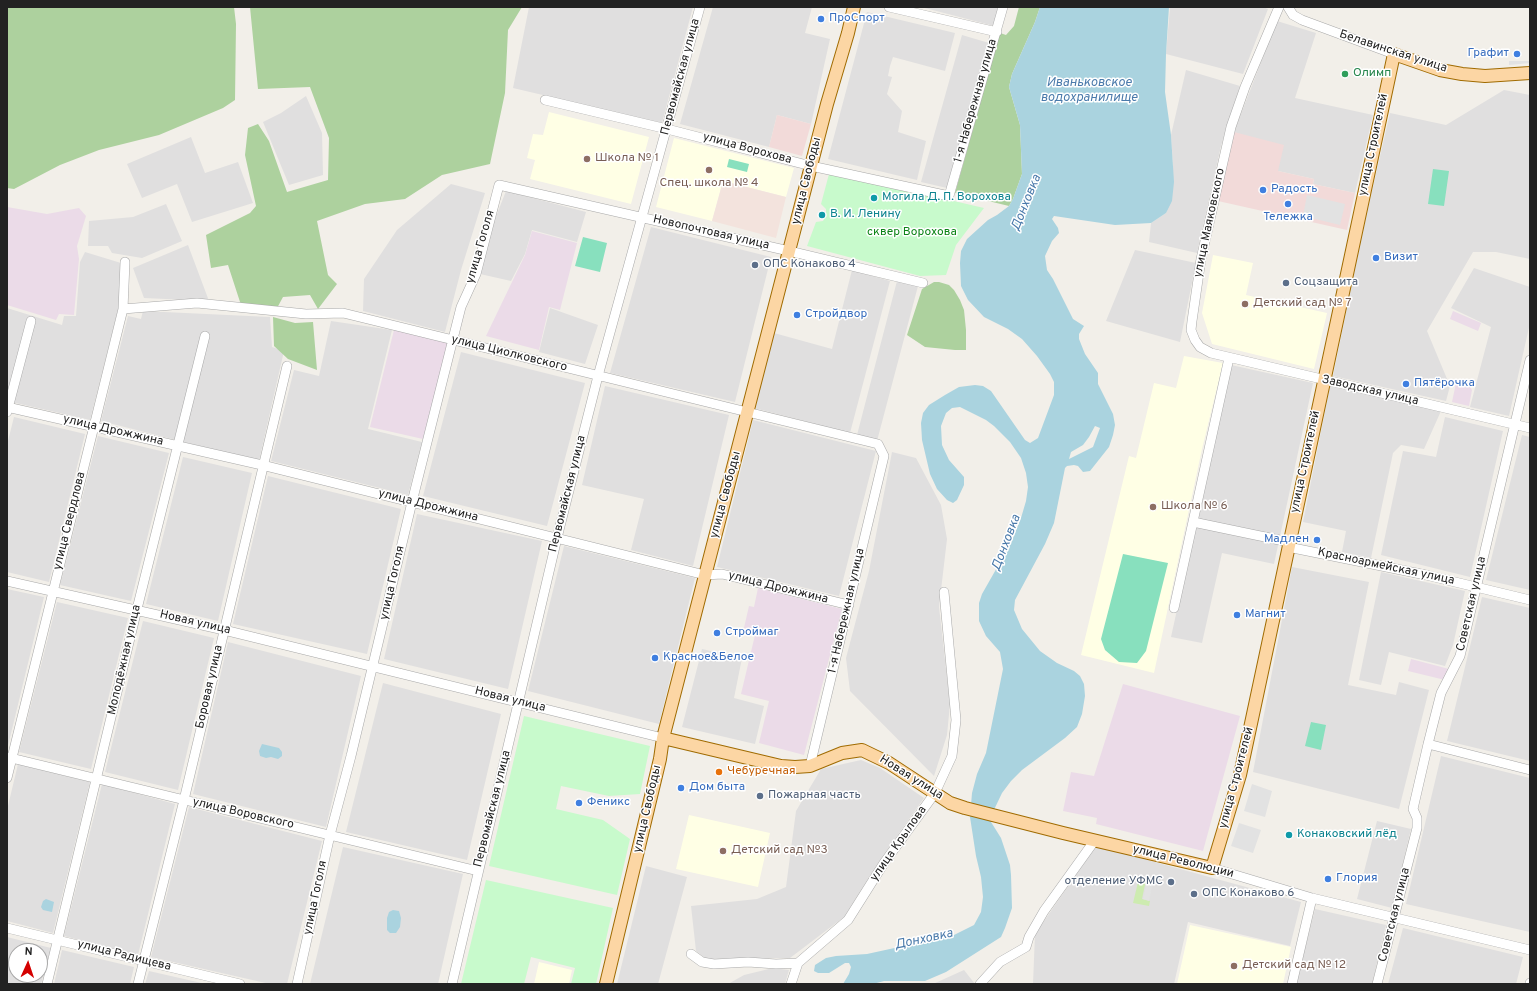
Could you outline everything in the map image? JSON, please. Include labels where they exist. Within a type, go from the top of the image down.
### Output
[{"type":"main road","name":"улица Свободы","points":[[606,984],[660,758],[663,738],[811,166],[854,7]]},
{"type":"main road","name":"Белавинская улица","points":[[1394,54],[1440,70],[1462,74],[1492,76],[1530,73]]},
{"type":"main road","name":"улица Строителей","points":[[1212,868],[1240,775],[1288,544],[1394,54]]},
{"type":"main road","name":"Новая улица","points":[[663,738],[781,766],[795,767],[810,766],[842,754],[862,750],[889,763],[950,803],[999,817]]},
{"type":"main road","name":"улица Революции","points":[[999,817],[1212,868]]},
{"type":"street","name":"Первомайская улица","points":[[452,984],[557,538],[598,376],[700,7]]},
{"type":"street","points":[[889,7],[997,32]]},
{"type":"street","name":"1-я Набережная улица","points":[[949,196],[1003,7]]},
{"type":"street","name":"улица Маяковского","points":[[1211,353],[1200,347],[1191,330],[1201,259],[1231,127],[1245,87],[1279,7]]},
{"type":"street","name":"Белавинская улица","points":[[1288,7],[1293,15],[1302,20],[1394,54]]},
{"type":"street","name":"улица Ворохова","points":[[545,100],[667,129],[811,166],[949,196]]},
{"type":"street","name":"Новопочтовая улица","points":[[499,185],[923,283]]},
{"type":"street","name":"улица Гоголя","points":[[297,984],[330,835],[352,756],[412,502],[453,339],[462,307],[476,274],[499,185]]},
{"type":"street","name":"улица Свердлова","points":[[7,778],[10,757],[123,309],[125,262]]},
{"type":"street","name":"улица Циолковского","points":[[123,309],[197,303],[306,314],[343,313],[878,444],[884,456]]},
{"type":"street","points":[[7,409],[31,321]]},
{"type":"street","name":"Молодёжная улица","points":[[47,984],[98,779],[137,609],[206,336]]},
{"type":"street","name":"Заводская улица","points":[[1211,353],[1530,428]]},
{"type":"street","points":[[1174,608],[1230,358]]},
{"type":"street","name":"Советская улица","points":[[1377,984],[1417,828],[1417,818],[1413,809],[1428,744],[1441,693],[1460,656],[1530,360]]},
{"type":"street","name":"Боровая улица","points":[[138,984],[184,800],[262,465],[287,366]]},
{"type":"street","name":"улица Дрожжина","points":[[7,409],[262,465],[705,575],[722,574],[849,605]]},
{"type":"street","name":"1-я Набережная улица","points":[[810,766],[884,456]]},
{"type":"street","name":"Красноармейская улица","points":[[1193,522],[1530,600]]},
{"type":"street","name":"Новая улица","points":[[7,581],[137,609],[663,738]]},
{"type":"street","name":"улица Крылова","points":[[798,963],[848,920],[884,863],[935,793],[952,756],[956,720],[944,592]]},
{"type":"street","points":[[1428,744],[1530,770]]},
{"type":"street","name":"улица Воровского","points":[[10,757],[478,871]]},
{"type":"street","points":[[980,984],[1000,962],[1026,947],[1028,937],[1044,911],[1095,840]]},
{"type":"street","name":"улица Революции","points":[[1212,868],[1312,898],[1530,950]]},
{"type":"street","points":[[1292,984],[1312,898]]},
{"type":"street","name":"улица Радищева","points":[[7,928],[143,962],[240,984]]},
{"type":"street","points":[[691,954],[702,962],[714,964],[748,962],[776,964],[798,963],[791,984]]},
{"type":"shaded area","points":[[529,7],[693,7],[662,123],[513,88]]},
{"type":"shaded area","points":[[713,7],[812,7],[805,33],[830,39],[811,124],[777,115],[769,147],[680,124]]},
{"type":"shaded area","points":[[921,7],[998,7],[994,26]]},
{"type":"shaded area","points":[[1170,7],[1263,7],[1268,9],[1243,74],[1166,54]]},
{"type":"shaded area","points":[[867,12],[955,33],[945,71],[893,57],[890,66],[888,76],[892,77],[887,94],[902,111],[898,132],[926,141],[917,180],[828,159]]},
{"type":"shaded area","points":[[1277,21],[1316,33],[1295,98],[1373,115],[1355,193],[1313,184],[1314,179],[1278,171],[1234,132]]},
{"type":"shaded area","points":[[962,35],[989,43],[947,188],[921,182]]},
{"type":"shaded area","points":[[1509,61],[1530,61],[1530,63],[1509,65]]},
{"type":"shaded area","points":[[1186,70],[1240,86],[1221,146],[1197,253],[1149,242],[1151,223],[1166,213],[1173,166],[1171,135]]},
{"type":"shaded area","points":[[1504,90],[1530,95],[1530,259],[1496,252],[1473,252],[1427,331],[1450,386],[1446,401],[1333,376],[1361,239],[1390,113],[1446,125]]},
{"type":"shaded area","points":[[306,96],[322,133],[323,175],[289,185],[263,122],[281,113]]},
{"type":"shaded area","name":"Школа № 1","points":[[549,112],[649,137],[631,204],[530,179],[535,160],[527,158],[533,134],[543,135]]},
{"type":"shaded area","points":[[777,115],[811,124],[802,156],[769,147]]},
{"type":"shaded area","points":[[1234,132],[1284,145],[1278,171],[1314,179],[1313,184],[1355,193],[1347,230],[1218,201]]},
{"type":"shaded area","points":[[191,137],[205,173],[238,162],[253,203],[192,222],[177,184],[142,198],[127,164]]},
{"type":"shaded area","name":"Спец. школа № 4","points":[[674,138],[794,168],[786,197],[723,181],[712,221],[656,207]]},
{"type":"shaded area","points":[[723,181],[786,197],[776,238],[712,221]]},
{"type":"shaded area","points":[[451,184],[485,193],[461,270],[445,332],[363,311],[364,279],[397,230]]},
{"type":"shaded area","points":[[506,191],[586,212],[577,242],[532,230],[525,254],[511,281],[480,274],[493,224]]},
{"type":"shaded area","points":[[1307,195],[1345,204],[1340,225],[1303,216]]},
{"type":"shaded area","points":[[166,204],[182,241],[142,258],[112,253],[108,246],[88,246],[89,221],[133,217]]},
{"type":"shaded area","points":[[7,207],[47,214],[79,208],[86,216],[77,246],[79,259],[74,315],[59,314],[56,320],[7,305]]},
{"type":"shaded area","points":[[651,227],[771,257],[735,402],[610,373]]},
{"type":"shaded area","points":[[532,231],[577,243],[560,310],[549,307],[539,350],[486,336],[525,255]]},
{"type":"shaded area","points":[[188,245],[209,301],[144,298],[133,268]]},
{"type":"shaded area","points":[[1135,250],[1196,263],[1180,342],[1106,321]]},
{"type":"shaded area","points":[[85,252],[121,263],[119,306],[90,420],[7,401],[7,308],[62,325],[64,316],[76,316],[80,262]]},
{"type":"shaded area","name":"Детский сад № 7","points":[[1213,255],[1253,263],[1246,295],[1327,313],[1314,369],[1212,344],[1202,313]]},
{"type":"shaded area","points":[[1474,268],[1530,287],[1530,323],[1509,416],[1470,407],[1491,327],[1451,308]]},
{"type":"shaded area","points":[[852,270],[890,281],[850,433],[754,408],[774,333],[832,349]]},
{"type":"shaded area","points":[[897,281],[918,286],[877,441],[857,435]]},
{"type":"shaded area","points":[[550,308],[598,325],[585,364],[539,352]]},
{"type":"shaded area","points":[[143,311],[270,317],[272,347],[284,351],[259,461],[101,421],[128,316],[141,319]]},
{"type":"shaded area","points":[[1453,311],[1481,323],[1478,331],[1450,319]]},
{"type":"shaded area","points":[[331,321],[392,330],[368,429],[422,442],[408,495],[271,461],[294,370],[319,376]]},
{"type":"shaded area","points":[[394,330],[448,342],[423,439],[370,427]]},
{"type":"shaded area","points":[[461,352],[585,383],[547,526],[423,496]]},
{"type":"shaded area","name":"Школа № 6","points":[[1184,356],[1223,363],[1202,449],[1154,673],[1081,655],[1129,456],[1136,458],[1154,383],[1176,388]]},
{"type":"shaded area","points":[[1231,365],[1313,383],[1274,564],[1222,553],[1202,643],[1171,637]]},
{"type":"shaded area","points":[[1456,383],[1470,387],[1472,390],[1469,406],[1452,402]]},
{"type":"shaded area","points":[[605,386],[729,415],[693,566],[631,550],[644,499],[582,485]]},
{"type":"shaded area","points":[[1330,386],[1441,411],[1424,449],[1401,445],[1393,453],[1371,558],[1342,552],[1346,531],[1303,522]]},
{"type":"shaded area","points":[[14,417],[85,434],[49,582],[7,572],[7,445]]},
{"type":"shaded area","points":[[1445,417],[1503,431],[1470,577],[1381,555],[1403,451],[1436,457]]},
{"type":"shaded area","points":[[753,420],[876,451],[839,596],[717,567]]},
{"type":"shaded area","points":[[1522,435],[1530,437],[1530,590],[1486,580]]},
{"type":"shaded area","points":[[98,436],[169,453],[131,601],[60,585]]},
{"type":"shaded area","points":[[892,452],[916,458],[941,505],[947,539],[939,607],[950,704],[947,735],[934,776],[850,691],[846,658],[869,571]]},
{"type":"shaded area","points":[[183,457],[252,473],[218,621],[146,604]]},
{"type":"shaded area","points":[[268,476],[401,509],[367,654],[233,624]]},
{"type":"shaded area","points":[[417,514],[542,541],[508,689],[384,659]]},
{"type":"shaded area","points":[[564,546],[695,578],[659,724],[528,691]]},
{"type":"shaded area","points":[[1292,567],[1369,582],[1348,685],[1396,695],[1399,682],[1429,690],[1399,809],[1253,772]]},
{"type":"shaded area","points":[[1381,572],[1465,591],[1453,645],[1445,666],[1389,652],[1381,685],[1359,680]]},
{"type":"shaded area","points":[[758,588],[842,609],[804,755],[759,743],[769,701],[741,694],[755,635],[743,632],[749,606],[754,607]]},
{"type":"shaded area","points":[[7,589],[44,597],[7,750]]},
{"type":"shaded area","points":[[1482,597],[1530,608],[1530,761],[1447,741]]},
{"type":"shaded area","points":[[57,602],[128,618],[91,769],[19,752]]},
{"type":"shaded area","points":[[143,621],[214,638],[178,790],[105,772]]},
{"type":"shaded area","points":[[228,642],[361,676],[326,827],[193,794]]},
{"type":"shaded area","points":[[702,649],[742,658],[734,698],[764,706],[755,744],[682,727]]},
{"type":"shaded area","points":[[1411,659],[1449,669],[1445,680],[1408,671]]},
{"type":"shaded area","points":[[383,683],[501,714],[467,860],[346,832]]},
{"type":"shaded area","points":[[1123,684],[1240,716],[1203,851],[1096,824],[1097,818],[1063,811],[1071,772],[1094,776]]},
{"type":"shaded area","points":[[1441,756],[1530,778],[1530,932],[1406,904]]},
{"type":"shaded area","points":[[861,760],[880,768],[924,798],[878,863],[844,917],[790,958],[706,959],[696,951],[691,906],[757,899],[786,887],[796,811],[821,769]]},
{"type":"shaded area","points":[[18,764],[90,782],[53,933],[7,921],[7,810]]},
{"type":"shaded area","points":[[102,784],[175,804],[138,955],[64,936]]},
{"type":"shaded area","points":[[1252,784],[1272,791],[1265,817],[1244,811]]},
{"type":"shaded area","points":[[189,807],[322,841],[287,984],[270,984],[151,957]]},
{"type":"shaded area","name":"Детский сад №3","points":[[689,815],[770,833],[758,887],[676,869]]},
{"type":"shaded area","points":[[1377,821],[1411,829],[1392,908],[1357,899]]},
{"type":"shaded area","points":[[1239,823],[1261,830],[1253,853],[1231,846]]},
{"type":"shaded area","points":[[1096,846],[1301,902],[1290,946],[1188,922],[1174,984],[1033,984],[1035,934]]},
{"type":"shaded area","points":[[343,847],[463,874],[438,984],[310,984]]},
{"type":"shaded area","points":[[646,866],[687,877],[658,984],[617,984]]},
{"type":"shaded area","points":[[1147,881],[1153,882],[1149,901],[1143,899]]},
{"type":"shaded area","points":[[1315,909],[1386,925],[1372,984],[1296,984]]},
{"type":"shaded area","name":"Детский сад № 12","points":[[1190,925],[1291,947],[1283,984],[1177,984]]},
{"type":"shaded area","points":[[1403,928],[1523,957],[1516,984],[1388,984]]},
{"type":"shaded area","points":[[7,937],[31,943],[8,943],[8,983],[41,984],[7,984]]},
{"type":"shaded area","points":[[48,947],[51,948],[48,959]]},
{"type":"shaded area","points":[[62,950],[134,967],[130,984],[54,984]]},
{"type":"shaded area","points":[[539,962],[572,970],[569,984],[534,984]]},
{"type":"shaded area","points":[[773,968],[789,970],[785,984],[728,984],[744,975]]},
{"type":"shaded area","points":[[964,970],[975,984],[933,984]]},
{"type":"shaded area","points":[[149,971],[206,984],[145,984]]},
{"type":"green space","points":[[7,7],[234,7],[236,24],[235,100],[223,108],[159,135],[99,150],[60,165],[14,189],[7,188]]},
{"type":"green space","points":[[250,7],[522,7],[508,30],[505,93],[490,164],[442,175],[405,199],[365,204],[317,221],[328,275],[337,284],[318,309],[310,295],[283,297],[276,310],[241,305],[228,265],[211,268],[206,235],[250,213],[256,206],[245,155],[248,128],[258,124],[269,141],[287,192],[328,180],[329,138],[310,87],[258,89]]},
{"type":"green space","points":[[1019,7],[1040,7],[1012,74],[1009,87],[1020,125],[1022,174],[1009,206],[955,193],[1000,33],[1006,35],[1014,26]]},
{"type":"green space","points":[[729,159],[749,164],[747,172],[727,167]]},
{"type":"green space","points":[[1433,169],[1449,171],[1444,206],[1428,204]]},
{"type":"green space","name":"сквер Ворохова","points":[[829,174],[984,208],[956,245],[946,275],[920,276],[807,246],[816,222],[823,221],[826,216],[826,209],[821,204]]},
{"type":"green space","points":[[583,237],[607,243],[600,272],[575,266]]},
{"type":"green space","points":[[934,282],[949,285],[960,300],[964,310],[966,350],[925,347],[907,335],[922,289]]},
{"type":"green space","points":[[273,317],[295,323],[313,322],[317,370],[288,359],[274,346]]},
{"type":"green space","points":[[1123,554],[1168,563],[1146,651],[1137,663],[1119,662],[1105,650],[1101,639]]},
{"type":"green space","points":[[524,716],[650,746],[640,794],[609,796],[561,786],[556,809],[603,820],[630,839],[617,895],[489,866]]},
{"type":"green space","points":[[1311,722],[1326,725],[1321,750],[1305,746]]},
{"type":"green space","points":[[1139,878],[1146,880],[1142,899],[1150,901],[1149,906],[1133,903]]},
{"type":"green space","points":[[486,880],[613,908],[596,984],[571,984],[575,968],[531,957],[524,984],[461,984]]},
{"type":"water","name":"Иваньковское водохранилище","points":[[1040,7],[1169,7],[1165,92],[1171,135],[1174,182],[1172,201],[1166,213],[1151,223],[1115,225],[1054,216],[1052,219],[1058,228],[1059,233],[1052,241],[1045,256],[1047,270],[1073,319],[1084,326],[1079,334],[1079,339],[1085,354],[1098,373],[1098,384],[1113,414],[1115,425],[1109,447],[1090,471],[1083,472],[1078,466],[1074,465],[1067,466],[1065,468],[1054,523],[1045,544],[1015,600],[1014,610],[1022,629],[1040,651],[1080,676],[1084,684],[1085,696],[1082,714],[1077,727],[1065,738],[1022,770],[1011,781],[1002,793],[992,814],[991,822],[1001,838],[1010,865],[1011,875],[1012,908],[1001,937],[946,972],[925,981],[884,981],[873,984],[843,984],[851,967],[849,963],[845,963],[829,973],[818,973],[814,971],[815,965],[826,958],[867,954],[954,935],[974,925],[981,912],[983,897],[981,877],[970,817],[972,793],[977,774],[986,753],[1003,669],[1000,652],[986,636],[979,621],[979,603],[982,594],[1011,543],[1021,518],[1028,487],[1026,473],[1021,458],[1010,442],[986,420],[960,407],[952,408],[946,413],[941,426],[942,445],[949,460],[964,477],[964,485],[957,500],[953,503],[947,500],[937,489],[930,474],[922,440],[921,423],[923,413],[929,405],[945,395],[959,387],[975,385],[983,386],[991,391],[1025,440],[1030,443],[1038,438],[1054,395],[1054,382],[1037,356],[1022,339],[1008,329],[984,317],[968,300],[961,286],[961,251],[967,239],[988,220],[1009,206],[1022,174],[1020,125],[1009,87],[1012,74]],"holes":[[[1095,426],[1100,428],[1093,447],[1069,459],[1071,452],[1083,445]]]},
{"type":"water","points":[[262,744],[279,748],[282,752],[282,756],[278,759],[260,756],[259,751]]},
{"type":"water","points":[[46,899],[54,902],[52,912],[43,910],[41,907],[43,901]]},
{"type":"water","points":[[393,910],[399,911],[401,918],[400,927],[396,933],[390,933],[387,930],[387,918],[389,912]]},
{"type":"place","name":"ПроСпорт","points":[[821,19]]},
{"type":"place","name":"Графит","points":[[1517,54]]},
{"type":"place","name":"Олимп","points":[[1345,74]]},
{"type":"place","name":"Школа № 1","points":[[587,159]]},
{"type":"place","name":"Спец. школа № 4","points":[[709,170]]},
{"type":"place","name":"Радость","points":[[1263,190]]},
{"type":"place","name":"Могила Д. П. Ворохова","points":[[874,198]]},
{"type":"place","name":"Тележка","points":[[1288,204]]},
{"type":"place","name":"В. И. Ленину","points":[[822,215]]},
{"type":"place","name":"Визит","points":[[1376,258]]},
{"type":"place","name":"ОПС Конаково 4","points":[[755,265]]},
{"type":"place","name":"Соцзащита","points":[[1286,283]]},
{"type":"place","name":"Детский сад № 7","points":[[1245,304]]},
{"type":"place","name":"Стройдвор","points":[[797,315]]},
{"type":"place","name":"Пятёрочка","points":[[1406,384]]},
{"type":"place","name":"Школа № 6","points":[[1153,507]]},
{"type":"place","name":"Мадлен","points":[[1317,540]]},
{"type":"place","name":"Магнит","points":[[1237,615]]},
{"type":"place","name":"Строймаг","points":[[717,633]]},
{"type":"place","name":"Красное&Белое","points":[[655,658]]},
{"type":"place","name":"Чебуречная","points":[[719,772]]},
{"type":"place","name":"Дом быта","points":[[681,788]]},
{"type":"place","name":"Пожарная часть","points":[[760,796]]},
{"type":"place","name":"Феникс","points":[[579,803]]},
{"type":"place","name":"Конаковский лёд","points":[[1289,835]]},
{"type":"place","name":"Детский сад №3","points":[[723,851]]},
{"type":"place","name":"Глория","points":[[1328,879]]},
{"type":"place","name":"отделение УФМС","points":[[1171,882]]},
{"type":"place","name":"ОПС Конаково 6","points":[[1194,894]]},
{"type":"place","name":"Детский сад № 12","points":[[1234,966]]},
{"type":"water label","name":"Донховка","points":[[1027,203]]},
{"type":"water label","name":"Донховка","points":[[1007,543]]},
{"type":"water label","name":"Донховка","points":[[924,940]]}]
